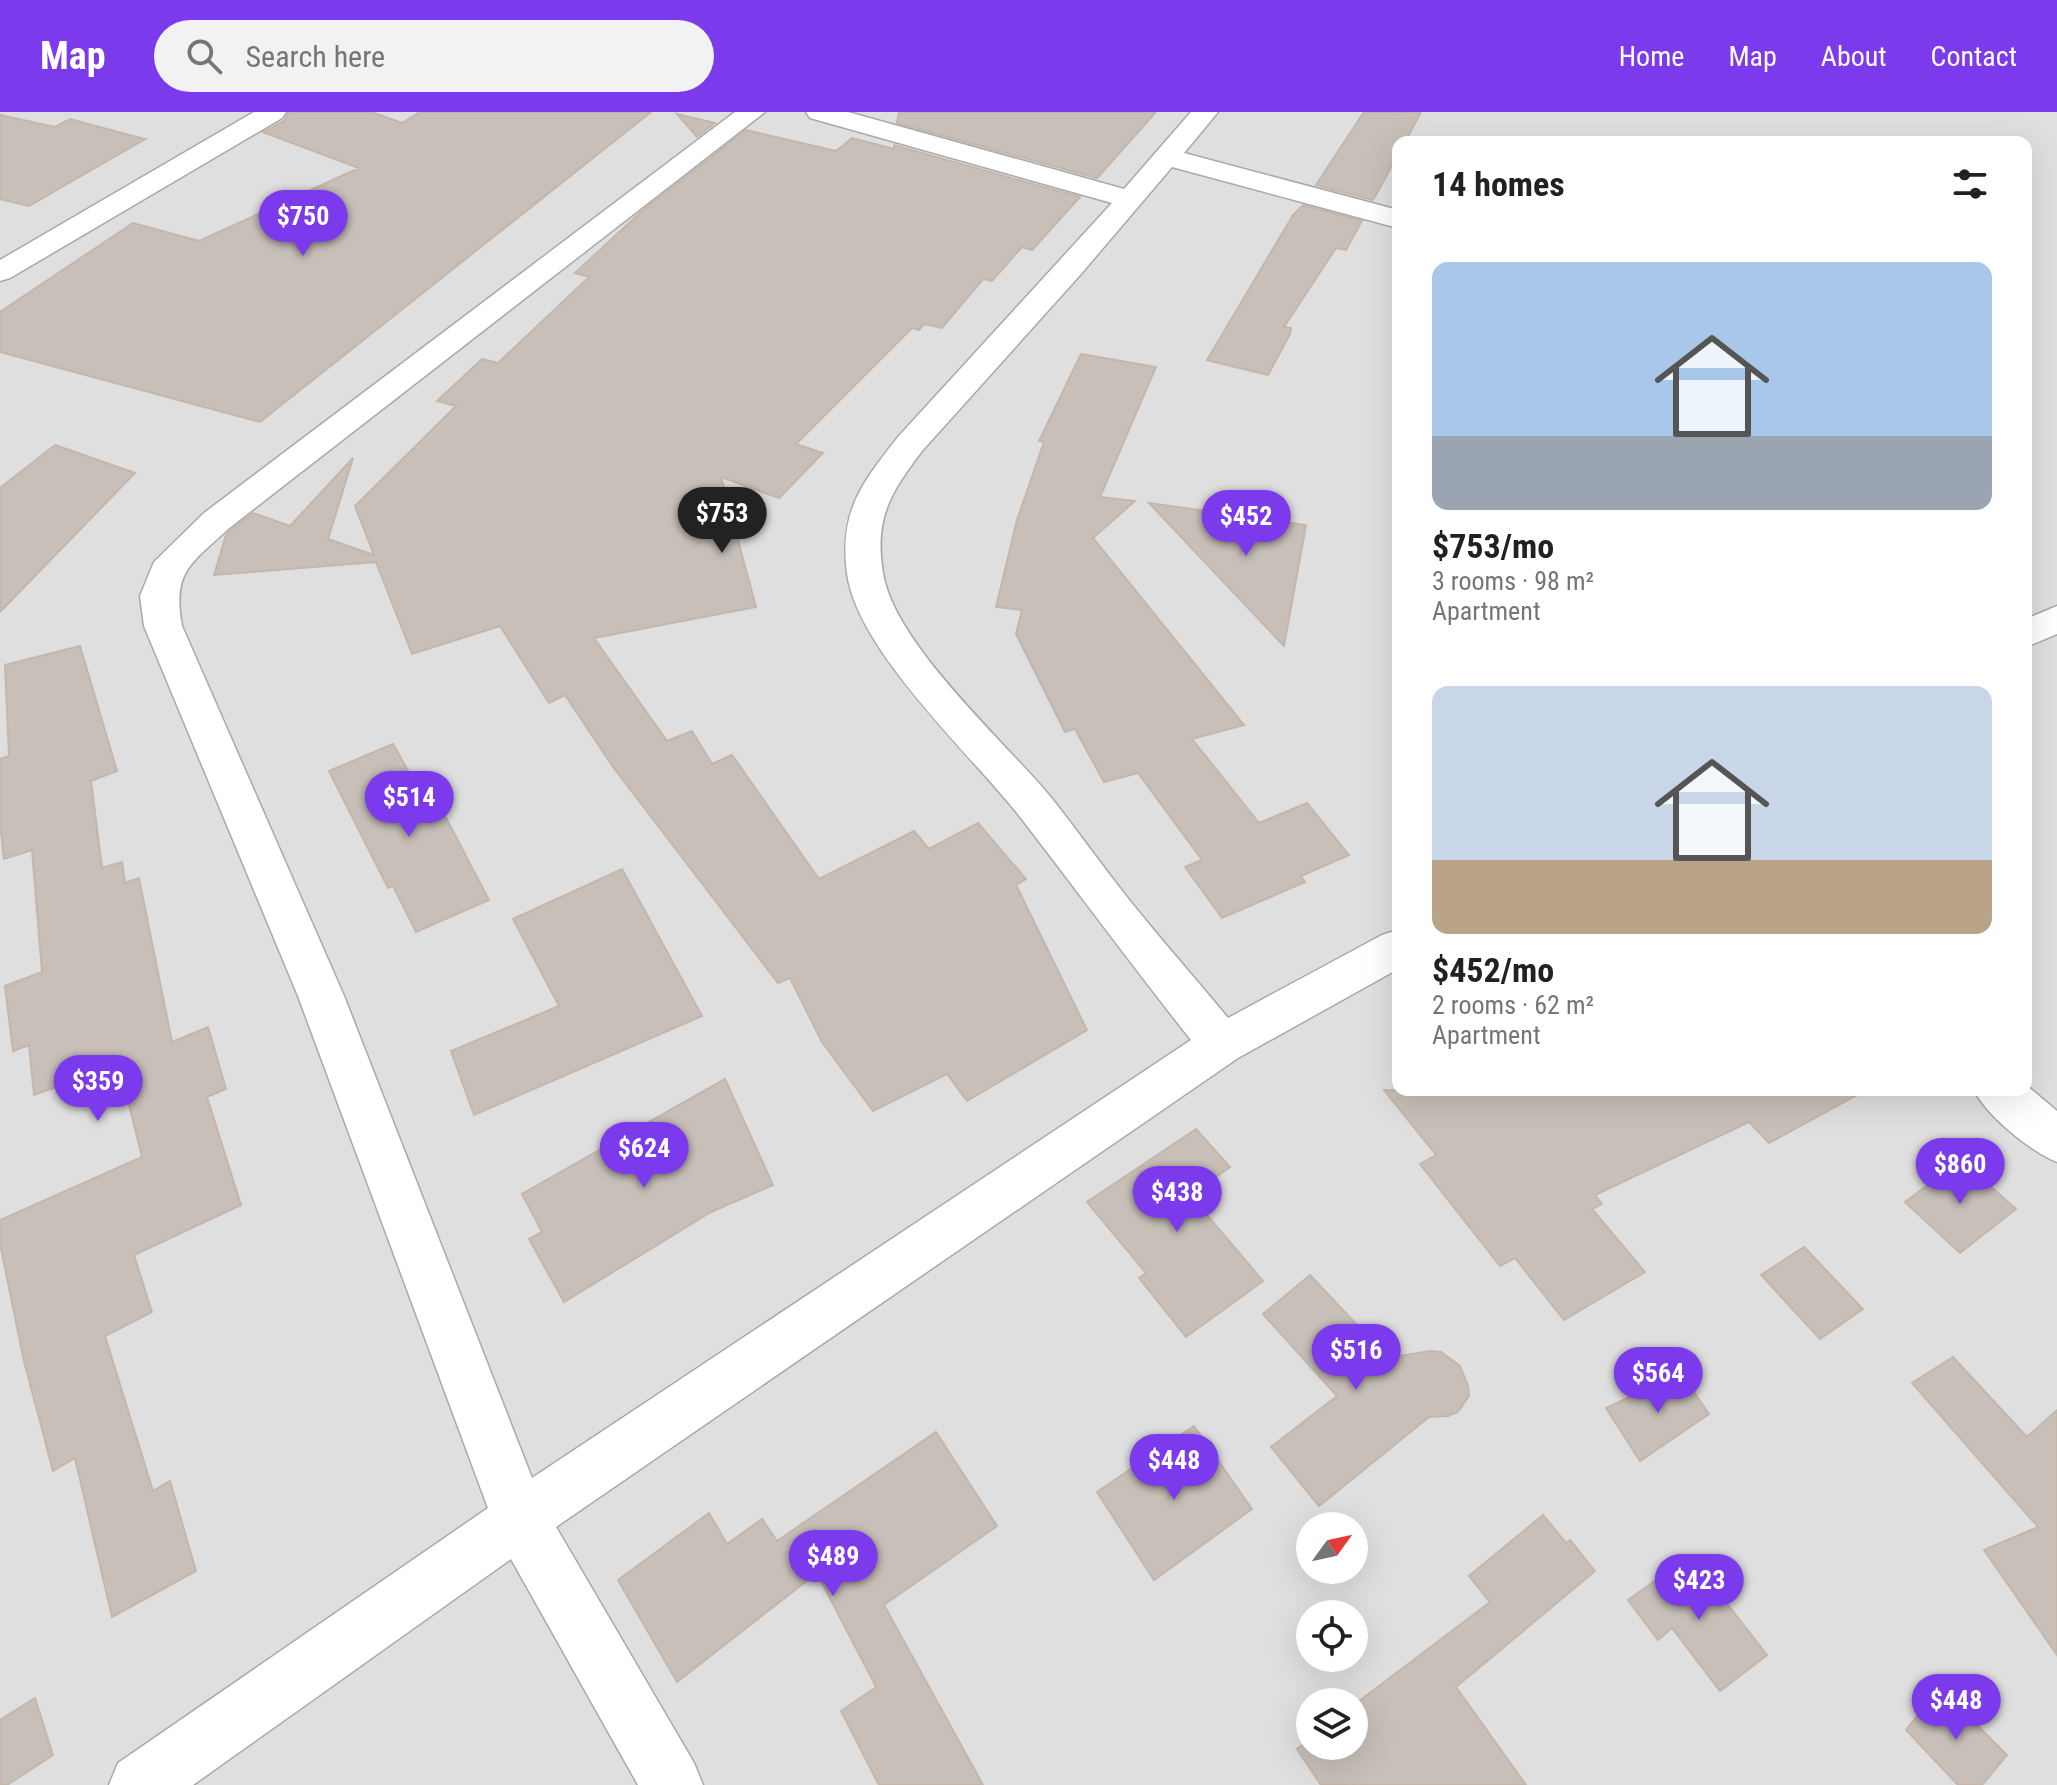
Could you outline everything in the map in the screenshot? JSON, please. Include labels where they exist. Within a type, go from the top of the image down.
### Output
[{"type":"street","points":[[0,272],[273,112]]},
{"type":"street","points":[[672,1785],[520,1519],[321,996],[163,626],[158,596],[172,562],[216,521],[752,112]]},
{"type":"street","points":[[819,112],[1129,199]]},
{"type":"street","points":[[1205,112],[1071,268],[910,444],[885,476],[866,510],[863,535],[865,575],[878,612],[902,653],[1043,818],[1116,915],[1222,1044]]},
{"type":"street","points":[[1166,157],[1392,217]]},
{"type":"street","points":[[2032,631],[2057,619]]},
{"type":"street","points":[[140,1785],[520,1519],[1222,1044],[1392,951]]},
{"type":"street","points":[[2005,1096],[2057,1140]]},
{"type":"shaded area","points":[[0,112],[2057,112],[2057,1785],[0,1785]]},
{"type":"building","points":[[289,112],[372,112],[402,123],[420,112],[651,112],[260,422],[0,352],[0,312],[133,223],[199,241],[359,168],[263,132],[284,121]]},
{"type":"building","points":[[899,112],[1156,112],[1097,178],[897,123]]},
{"type":"building","points":[[1364,112],[1421,112],[1408,136],[1392,136],[1392,166],[1373,200],[1316,185]]},
{"type":"building","points":[[677,114],[715,123],[697,137]]},
{"type":"building","points":[[0,115],[55,127],[70,119],[145,139],[29,206],[0,199]]},
{"type":"building","points":[[746,130],[836,151],[852,138],[894,149],[894,145],[1080,197],[1032,250],[1022,247],[992,281],[983,279],[942,328],[924,324],[919,330],[912,328],[796,444],[823,453],[779,498],[721,477],[756,607],[594,638],[667,741],[692,731],[712,764],[732,755],[819,879],[914,831],[929,849],[978,823],[1026,879],[1016,885],[1087,1030],[967,1101],[947,1074],[873,1111],[822,1042],[790,978],[778,983],[613,767],[565,695],[549,703],[500,626],[412,654],[376,562],[214,575],[230,531],[253,513],[290,526],[353,458],[328,539],[374,555],[355,506],[456,406],[437,401],[482,359],[498,363],[589,277],[575,273],[642,211]]},
{"type":"building","points":[[1303,205],[1362,221],[1346,250],[1336,248],[1284,327],[1291,328],[1290,334],[1268,375],[1207,360],[1293,215]]},
{"type":"building","points":[[1081,354],[1156,367],[1100,497],[1135,501],[1093,538],[1244,725],[1192,739],[1259,823],[1307,803],[1349,855],[1301,876],[1305,882],[1222,918],[1185,867],[1202,860],[1138,773],[1104,782],[1075,729],[1065,732],[1016,634],[1022,610],[996,607],[1017,520],[1044,442],[1039,441]]},
{"type":"building","points":[[55,445],[135,473],[0,612],[0,488]]},
{"type":"building","points":[[1149,503],[1306,525],[1284,646]]},
{"type":"building","points":[[80,646],[117,771],[91,781],[102,868],[122,862],[125,883],[139,878],[172,1042],[208,1027],[226,1089],[207,1097],[241,1205],[134,1255],[152,1312],[105,1336],[153,1491],[170,1481],[196,1571],[112,1617],[75,1458],[53,1471],[24,1361],[0,1244],[0,1220],[142,1157],[119,1065],[34,1095],[29,1045],[13,1051],[5,986],[42,972],[32,850],[4,859],[0,822],[0,759],[9,756],[5,665]]},
{"type":"building","points":[[393,744],[423,797],[433,793],[489,900],[416,932],[393,886],[388,888],[329,771]]},
{"type":"building","points":[[622,869],[702,1016],[474,1115],[451,1051],[559,1006],[513,919]]},
{"type":"building","points":[[725,1079],[773,1185],[711,1212],[564,1302],[529,1239],[542,1232],[522,1194]]},
{"type":"building","points":[[1384,1090],[1392,1090],[1392,1096],[1855,1096],[1769,1143],[1749,1122],[1595,1195],[1602,1204],[1592,1209],[1645,1272],[1564,1320],[1515,1258],[1500,1266],[1420,1164],[1436,1155]]},
{"type":"building","points":[[1196,1129],[1230,1167],[1190,1195],[1263,1281],[1186,1337],[1139,1278],[1146,1273],[1087,1202]]},
{"type":"building","points":[[1961,1160],[2016,1209],[1960,1253],[1905,1202]]},
{"type":"building","points":[[1804,1247],[1863,1309],[1820,1339],[1761,1275]]},
{"type":"building","points":[[1310,1275],[1388,1358],[1441,1352],[1460,1366],[1469,1396],[1458,1412],[1429,1417],[1319,1506],[1271,1447],[1337,1396],[1263,1314]]},
{"type":"building","points":[[1953,1357],[2027,1437],[2057,1410],[2057,1655],[1984,1550],[2038,1527],[1912,1383]]},
{"type":"building","points":[[1681,1373],[1709,1414],[1640,1461],[1606,1408]]},
{"type":"building","points":[[1194,1426],[1252,1509],[1154,1580],[1097,1492]]},
{"type":"building","points":[[936,1432],[997,1526],[884,1605],[983,1785],[879,1785],[841,1711],[876,1687],[817,1573],[677,1682],[618,1580],[709,1513],[727,1544],[762,1519],[777,1541]]},
{"type":"building","points":[[1543,1515],[1566,1543],[1570,1540],[1595,1571],[1456,1687],[1526,1785],[1321,1785],[1304,1760],[1368,1760],[1368,1694],[1490,1602],[1469,1576]]},
{"type":"building","points":[[1690,1556],[1767,1655],[1720,1691],[1672,1628],[1658,1640],[1628,1600]]},
{"type":"building","points":[[1940,1688],[2007,1755],[1982,1785],[1958,1785],[1906,1730]]},
{"type":"building","points":[[35,1698],[53,1755],[7,1785],[0,1785],[0,1720]]}]
